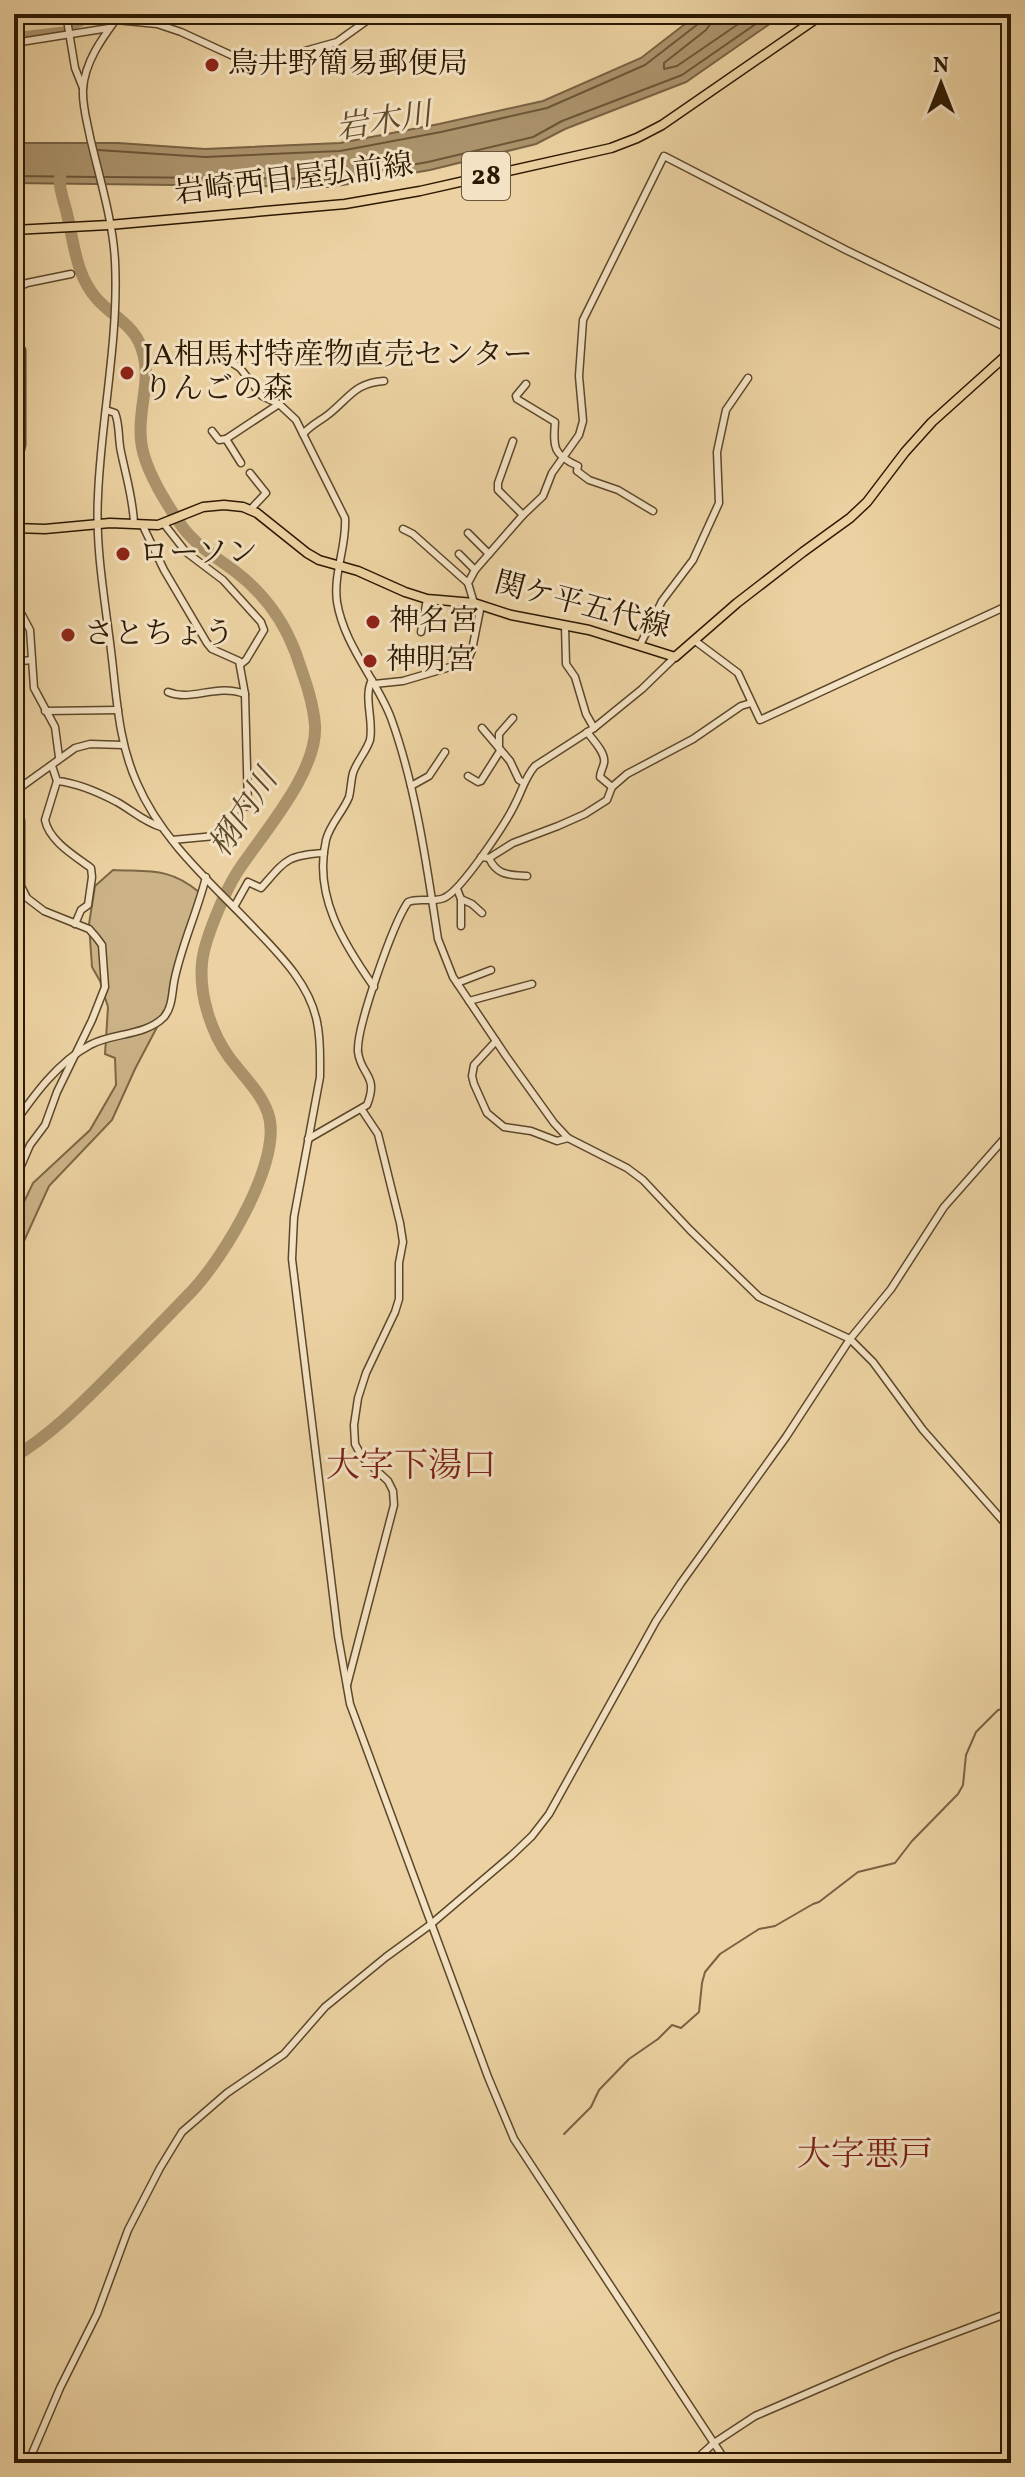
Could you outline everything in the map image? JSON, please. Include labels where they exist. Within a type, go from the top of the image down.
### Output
[{"type":"main road","name":"岩崎西目屋弘前線","points":[[14,230],[109,225],[345,204],[420,191],[611,148],[662,125],[823,14]]},
{"type":"main road","name":"関ケ平五代線","points":[[251,509],[319,560],[427,599],[478,604],[511,615],[565,625],[640,645],[675,657],[737,603],[850,518],[867,502],[932,422],[1011,351]]},
{"type":"main road","points":[[14,528],[35,530],[97,524],[165,523],[212,505],[251,509]]},
{"type":"street","points":[[66,14],[115,257],[114,326],[98,483],[97,524],[123,745],[137,783],[161,827],[293,971],[313,1007],[317,1022],[320,1055],[317,1099],[294,1217],[292,1259],[346,1690],[430,1925],[514,2139],[727,2463]]},
{"type":"street","points":[[83,88],[96,49],[118,17],[181,32],[233,56],[263,60],[337,42],[376,14]]},
{"type":"street","points":[[14,43],[110,28]]},
{"type":"street","points":[[468,583],[475,570],[543,496],[552,473],[579,435],[583,421],[579,376],[583,320],[664,156],[846,250],[1011,330]]},
{"type":"street","points":[[14,295],[27,283],[71,274]]},
{"type":"street","points":[[14,342],[22,350],[22,445],[14,478]]},
{"type":"street","points":[[223,357],[240,368],[262,396],[279,404],[296,420],[345,518],[346,535],[336,588],[341,617],[345,630],[385,702],[396,733],[411,786],[438,939],[443,956],[469,1001],[554,1123],[568,1138],[627,1168],[643,1180],[759,1297],[850,1339],[873,1362],[923,1430],[1011,1530]]},
{"type":"street","points":[[640,645],[662,601],[693,560],[719,503],[717,452],[726,410],[748,378]]},
{"type":"street","points":[[303,434],[352,391],[365,383],[384,381]]},
{"type":"street","points":[[526,384],[516,396],[517,399],[555,422],[553,440],[561,459],[578,466],[577,471],[589,480],[618,490],[653,511]]},
{"type":"street","points":[[212,431],[219,440],[226,439],[279,404]]},
{"type":"street","points":[[106,410],[115,413],[118,419],[120,448],[138,524],[207,643],[212,649],[241,664],[245,694],[248,806],[236,809],[224,832],[215,836],[172,840]]},
{"type":"street","points":[[226,439],[241,463]]},
{"type":"street","points":[[513,441],[498,490],[523,515]]},
{"type":"street","points":[[250,473],[266,493],[251,509]]},
{"type":"street","points":[[165,523],[186,552],[223,580],[261,622],[264,630],[241,664]]},
{"type":"street","points":[[374,987],[349,952],[333,918],[326,894],[324,853],[327,837],[349,797],[354,768],[370,740],[372,724],[368,686],[373,682],[403,681],[467,662],[472,650],[478,604],[468,583],[413,534],[403,529]]},
{"type":"street","points":[[468,533],[489,554]]},
{"type":"street","points":[[459,554],[475,570]]},
{"type":"street","points":[[421,632],[427,599]]},
{"type":"street","points":[[14,600],[30,630],[34,688],[55,727],[59,757]]},
{"type":"street","points":[[694,640],[738,673],[760,720],[1011,604]]},
{"type":"street","points":[[565,625],[566,664],[575,677],[590,730],[603,754],[600,777],[612,787]]},
{"type":"street","points":[[308,1139],[362,1110],[370,1097],[372,1084],[358,1049],[368,1003],[391,938],[408,902],[443,899],[457,889],[485,858],[535,766],[590,730],[642,689],[675,657]]},
{"type":"street","points":[[14,662],[31,660]]},
{"type":"street","points":[[168,692],[177,696],[231,689],[245,694]]},
{"type":"street","points":[[485,858],[513,843],[585,814],[607,800],[612,787],[627,774],[693,739],[741,706],[751,703]]},
{"type":"street","points":[[45,711],[118,710]]},
{"type":"street","points":[[468,776],[481,781],[500,749],[499,734],[513,718]]},
{"type":"street","points":[[482,728],[524,783]]},
{"type":"street","points":[[14,1182],[30,1145],[45,1125],[105,987],[102,945],[89,929],[44,911],[27,898],[21,886],[17,843],[21,821],[14,791],[75,748],[90,744],[123,745]]},
{"type":"street","points":[[411,786],[429,776],[445,752]]},
{"type":"street","points":[[52,766],[57,781],[45,825],[61,845],[91,868],[88,905],[81,910],[75,924]]},
{"type":"street","points":[[57,781],[80,785],[118,803],[147,823],[161,827]]},
{"type":"street","points":[[232,904],[248,882],[261,888],[287,860],[296,855],[324,853]]},
{"type":"street","points":[[485,858],[503,874],[527,876]]},
{"type":"street","points":[[14,1124],[34,1094],[91,1044],[142,1029],[165,1016],[179,958],[206,877]]},
{"type":"street","points":[[457,889],[461,899],[461,926]]},
{"type":"street","points":[[461,899],[482,913]]},
{"type":"street","points":[[457,983],[491,970]]},
{"type":"street","points":[[469,1001],[532,984]]},
{"type":"street","points":[[496,1041],[474,1065],[472,1076],[487,1113],[504,1127],[531,1131],[557,1141],[568,1138]]},
{"type":"street","points":[[346,1690],[394,1505],[393,1491],[388,1481],[362,1457],[355,1444],[354,1425],[366,1373],[399,1299],[399,1263],[403,1242],[378,1134],[362,1110]]},
{"type":"street","points":[[28,2463],[60,2388],[97,2314],[128,2230],[182,2132],[227,2093],[284,2054],[325,2007],[430,1925],[532,1836],[549,1814],[656,1621],[786,1437],[850,1339],[891,1289],[944,1207],[1011,1131]]},
{"type":"street","points":[[692,2463],[714,2443],[755,2416],[894,2356],[1011,2312]]},
{"type":"shaded area","points":[[113,870],[168,875],[199,892],[166,1010],[112,1120],[49,1186],[14,1263],[14,1204],[23,1204],[33,1183],[90,1130],[116,1085],[115,1058],[105,1054],[108,1007],[92,967],[89,924],[95,886]]},
{"type":"water","name":"岩木川","points":[[698,14],[784,14],[686,82],[565,129],[536,144],[430,170],[331,187],[14,183],[14,143],[118,143],[205,149],[340,143],[543,101],[641,58]]},
{"type":"waterway","points":[[74,26],[101,14]]},
{"type":"waterway","points":[[14,36],[63,30]]},
{"type":"waterway","name":"栩内川","points":[[14,1457],[41,1439],[77,1407],[192,1291],[220,1255],[259,1181],[271,1132],[268,1113],[217,1036],[204,1000],[202,963],[211,929],[233,880],[299,782],[314,743],[315,725],[301,669],[278,618],[246,580],[191,537],[167,504],[150,472],[140,427],[146,379],[144,355],[131,330],[97,299],[84,280],[61,192],[62,169]]},
{"type":"waterway","points":[[564,2134],[591,2107],[599,2090],[629,2059],[672,2025],[681,2028],[699,2012],[705,1972],[720,1954],[759,1929],[775,1926],[819,1902],[858,1872],[895,1863],[958,1794],[963,1785],[966,1755],[976,1732],[998,1710],[1011,1707]]},
{"type":"place","name":"鳥井野簡易郵便局","points":[[212,65]]},
{"type":"place","name":"JA相馬村特産物直売センター りんごの森","points":[[127,373]]},
{"type":"place","name":"ローソン","points":[[123,554]]},
{"type":"place","name":"神名宮","points":[[373,622]]},
{"type":"place","name":"さとちょう","points":[[68,635]]},
{"type":"place","name":"神明宮","points":[[370,661]]},
{"type":"district","name":"大字下湯口","points":[[411,1467]]},
{"type":"district","name":"大字悪戸","points":[[865,2156]]}]
